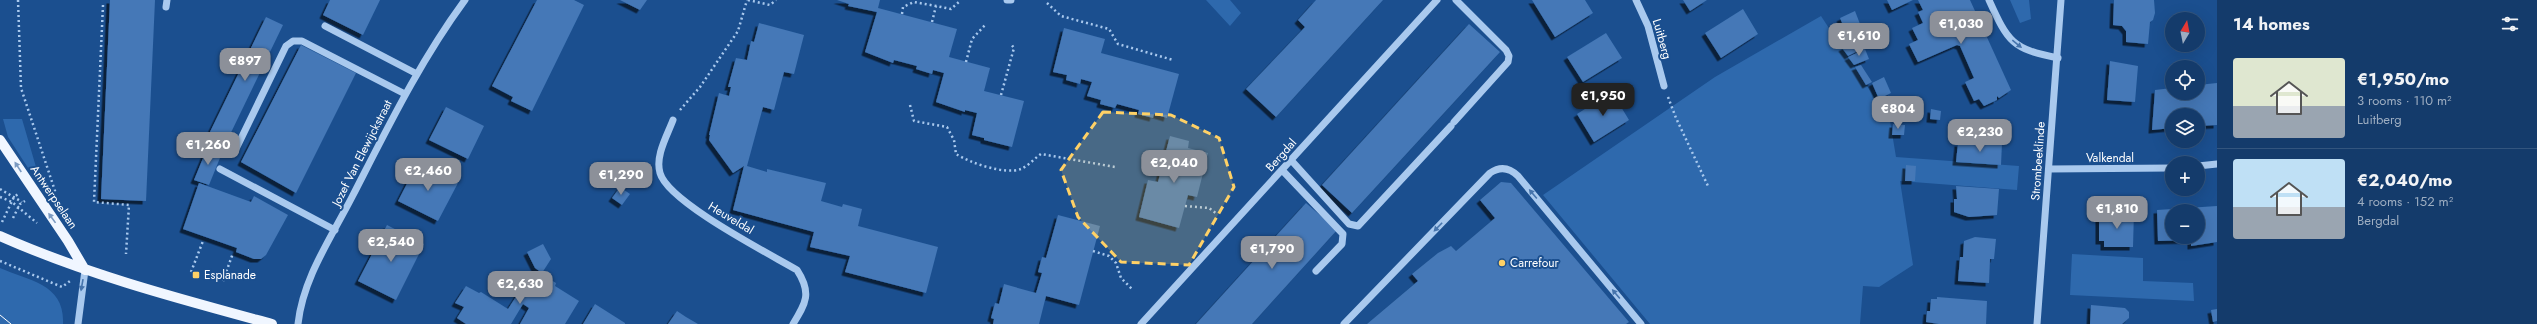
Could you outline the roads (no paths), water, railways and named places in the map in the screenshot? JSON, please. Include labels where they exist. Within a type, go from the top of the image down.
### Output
[{"type":"main road","name":"Antwerpselaan","points":[[0,140],[68,241],[85,270]]},
{"type":"main road","points":[[0,236],[85,270],[133,286],[272,324]]},
{"type":"street","name":"Jozef Van Elewijckstraat","points":[[298,324],[305,288],[417,74],[465,0]]},
{"type":"street","name":"Bergdal","points":[[1141,324],[1437,0]]},
{"type":"street","points":[[1291,160],[1349,224],[1358,226],[1453,124],[1508,62],[1509,56],[1506,50],[1456,0]]},
{"type":"street","name":"Luitberg","points":[[1636,0],[1648,26],[1664,86]]},
{"type":"street","points":[[1989,0],[2000,25],[2013,42],[2025,50],[2058,58]]},
{"type":"street","name":"Strombeeklinde","points":[[2038,324],[2061,0]]},
{"type":"street","points":[[325,26],[417,74]]},
{"type":"street","points":[[235,151],[286,46],[293,41],[302,41],[406,94]]},
{"type":"street","name":"Heuveldal","points":[[673,120],[658,162],[664,182],[696,210],[797,270],[804,280],[807,291],[806,301],[793,324]]},
{"type":"street","points":[[2205,165],[2217,164]]},
{"type":"street","points":[[1344,324],[1490,173],[1501,168],[1507,168],[1518,176],[1641,324]]},
{"type":"street","name":"Valkendal","points":[[2049,169],[2165,168]]},
{"type":"street","points":[[220,169],[335,230]]},
{"type":"street","points":[[1282,170],[1343,234],[1342,244],[1316,271]]},
{"type":"street","points":[[78,324],[85,270]]},
{"type":"tram line","points":[[0,315],[11,324]]},
{"type":"place","name":"Carrefour","points":[[1502,263]]},
{"type":"place","name":"Esplanade","points":[[196,275]]}]
